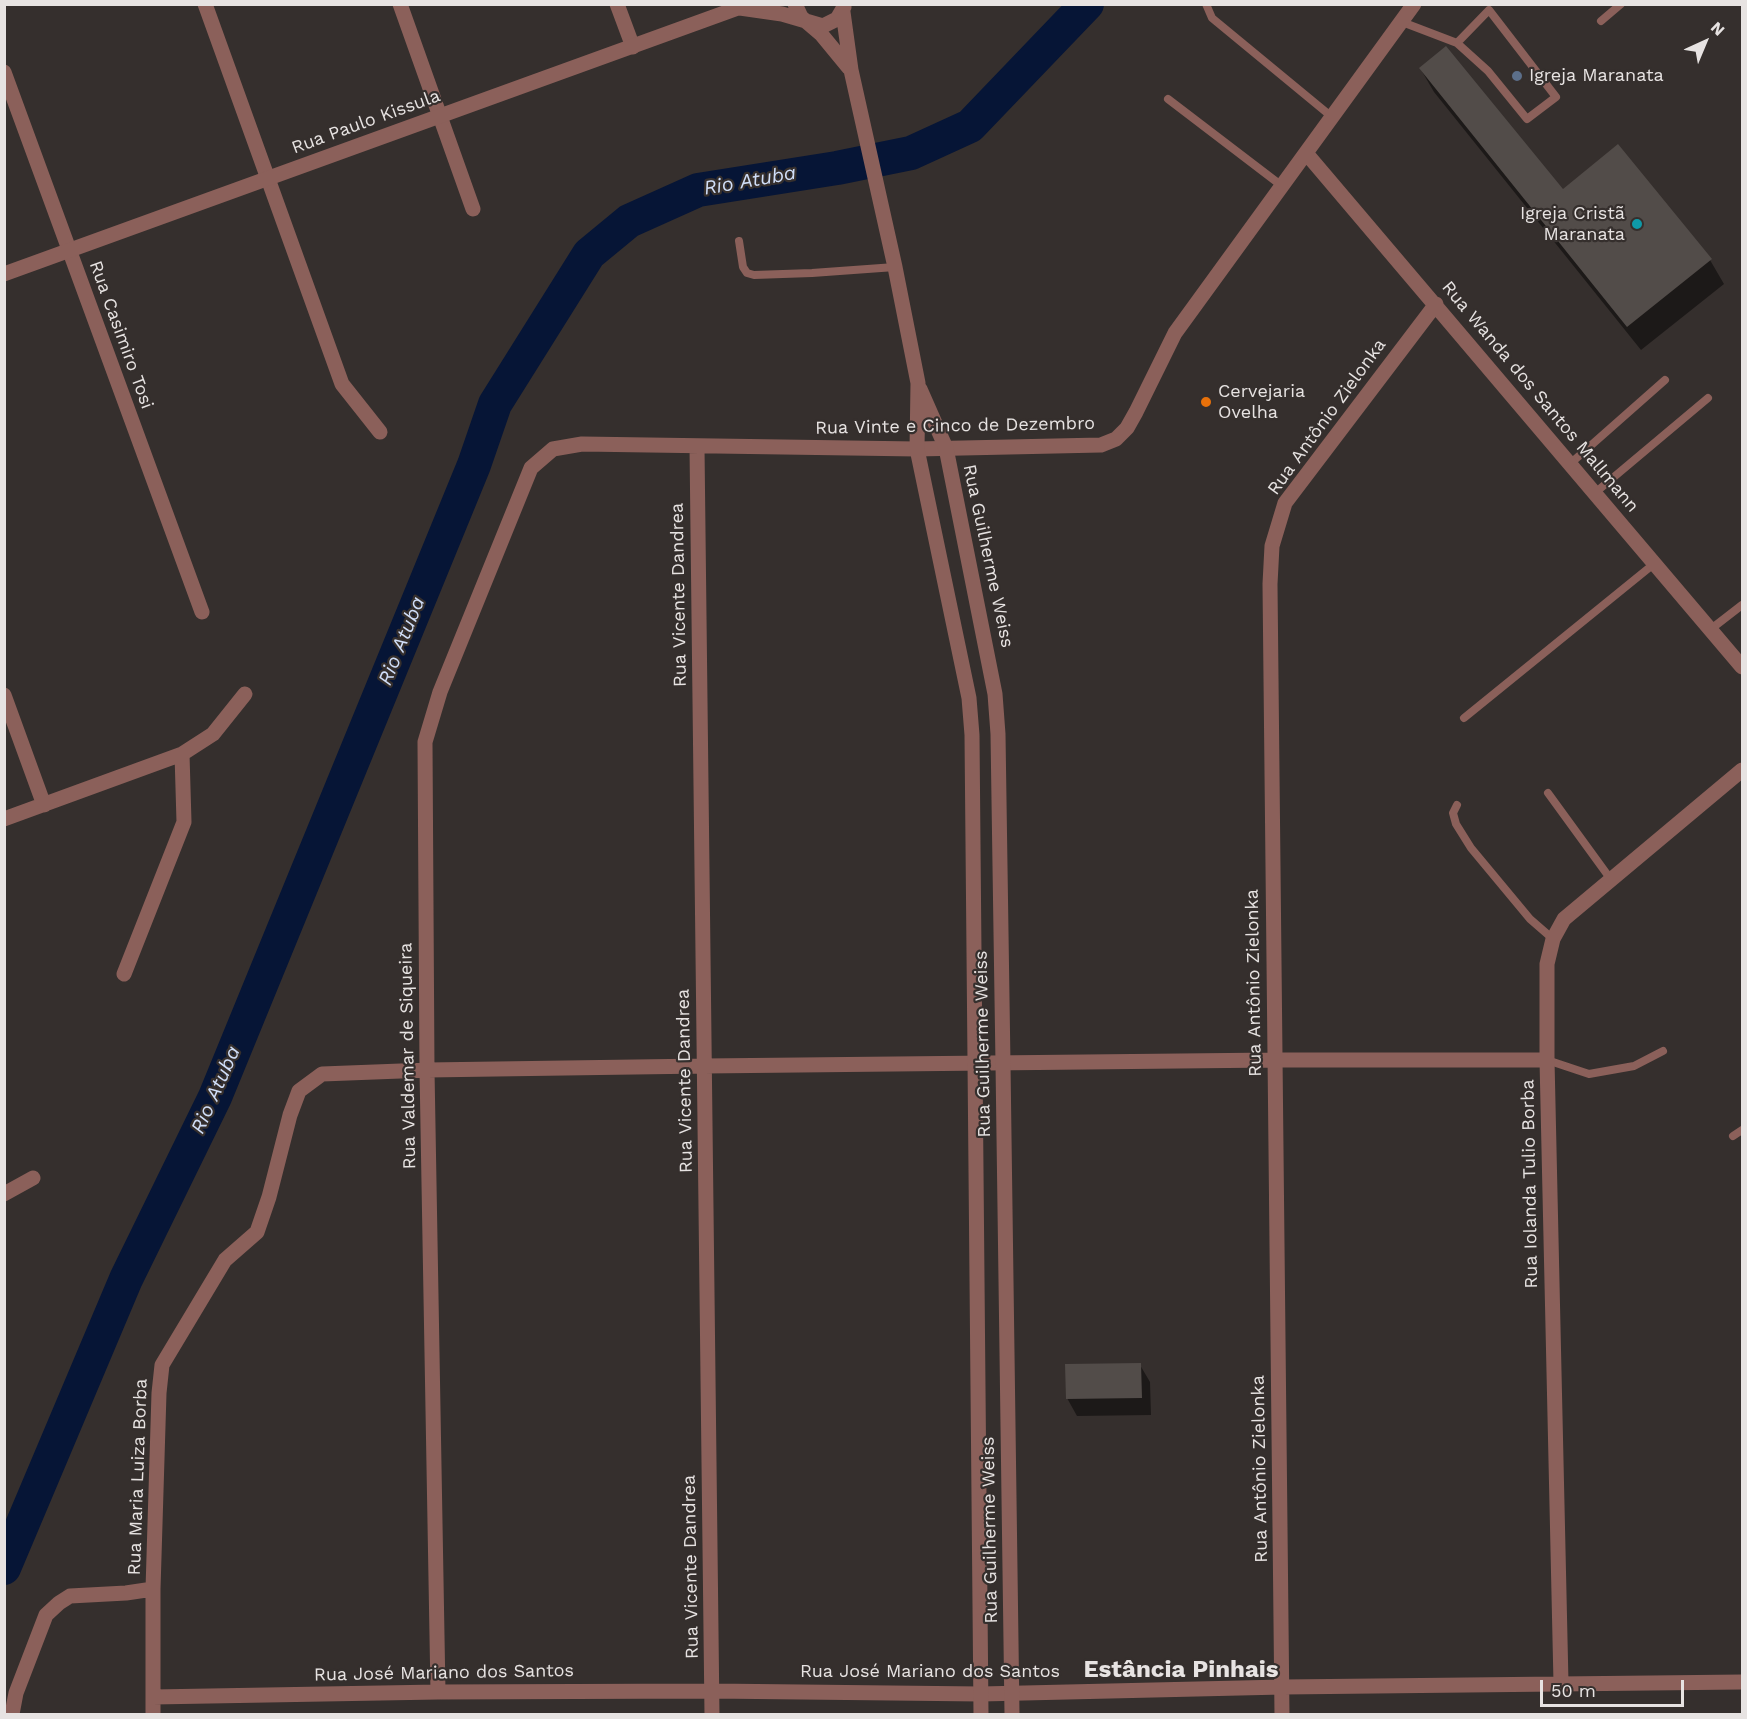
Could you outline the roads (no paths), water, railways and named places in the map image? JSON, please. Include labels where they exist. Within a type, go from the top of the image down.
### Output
[{"type":"street","points":[[205,4],[342,384],[380,432]]},
{"type":"street","points":[[400,4],[473,209]]},
{"type":"street","points":[[617,4],[633,47]]},
{"type":"street","points":[[795,4],[801,17],[836,50],[851,70]]},
{"type":"street","name":"Rua Vinte e Cinco de Dezembro","points":[[553,449],[582,444],[917,449],[1101,445],[1116,439],[1127,428],[1136,412],[1175,333],[1414,4]]},
{"type":"street","name":"Rua Paulo Kissula","points":[[4,274],[745,6],[807,22]]},
{"type":"street","points":[[807,22],[823,26],[837,19],[845,7]]},
{"type":"street","name":"Rua Guilherme Weiss","points":[[845,7],[851,70],[881,200],[918,383],[917,449],[969,698],[972,735],[981,1714]]},
{"type":"street","name":"Rua Casimiro Tosi","points":[[4,72],[202,612]]},
{"type":"street","name":"Rua Wanda dos Santos Mallmann","points":[[1306,153],[1711,629],[1735,653],[1743,667]]},
{"type":"street","name":"Rua Antônio Zielonka","points":[[1282,1714],[1270,584],[1272,546],[1285,503],[1436,304]]},
{"type":"street","name":"Rua Guilherme Weiss","points":[[918,383],[946,448],[995,694],[998,745],[1012,1714]]},
{"type":"street","name":"Rua Vicente Dandrea","points":[[697,447],[712,1714]]},
{"type":"street","name":"Rua Valdemar de Siqueira","points":[[438,1692],[425,742],[440,692],[531,468],[553,449]]},
{"type":"street","points":[[4,819],[182,754],[213,734],[245,694]]},
{"type":"street","points":[[4,695],[44,805]]},
{"type":"street","points":[[124,974],[184,822],[182,754]]},
{"type":"street","name":"Rua Iolanda Tulio Borba","points":[[1562,1683],[1547,1060],[1548,964],[1553,939],[1564,919],[1743,770]]},
{"type":"street","points":[[428,1070],[1275,1060],[1547,1060]]},
{"type":"street","name":"Rua Maria Luiza Borba","points":[[153,1714],[153,1589],[159,1393],[162,1365],[225,1260],[257,1232],[299,1091],[322,1074],[428,1070]]},
{"type":"street","points":[[4,1194],[33,1178]]},
{"type":"street","points":[[12,1714],[16,1694],[46,1615],[59,1603],[70,1596],[153,1589]]},
{"type":"street","name":"Rua José Mariano dos Santos","points":[[153,1697],[438,1692],[712,1691],[981,1694],[1282,1687],[1743,1682]]},
{"type":"lane","points":[[1206,4],[1212,18],[1238,42],[1332,117]]},
{"type":"lane","points":[[1601,21],[1621,4]]},
{"type":"lane","points":[[1402,22],[1457,43],[1488,71],[1527,119],[1556,97],[1489,10],[1457,43]]},
{"type":"lane","points":[[1168,99],[1282,186]]},
{"type":"lane","points":[[739,241],[743,267],[747,273],[754,275],[895,267]]},
{"type":"lane","points":[[1571,463],[1665,380]]},
{"type":"lane","points":[[1596,492],[1708,398]]},
{"type":"lane","points":[[1464,718],[1655,563]]},
{"type":"lane","points":[[1711,629],[1743,605]]},
{"type":"lane","points":[[1548,793],[1612,881]]},
{"type":"lane","points":[[1456,805],[1453,813],[1455,824],[1471,848],[1530,919],[1553,939]]},
{"type":"lane","points":[[1547,1060],[1588,1074],[1634,1066],[1663,1051]]},
{"type":"lane","points":[[1733,1136],[1743,1130]]},
{"type":"waterway","name":"Rio Atuba","points":[[4,1568],[126,1279],[215,1097],[474,465],[495,404],[589,254],[629,221],[698,190],[837,168],[911,153],[970,126],[1087,4]]},
{"type":"place","name":"Igreja Maranata","points":[[1517,76]]},
{"type":"place","name":"Igreja Cristã Maranata","points":[[1637,224]]},
{"type":"place","name":"Cervejaria Ovelha","points":[[1206,402]]},
{"type":"district","name":"Estância Pinhais","points":[[1181,1670]]}]
